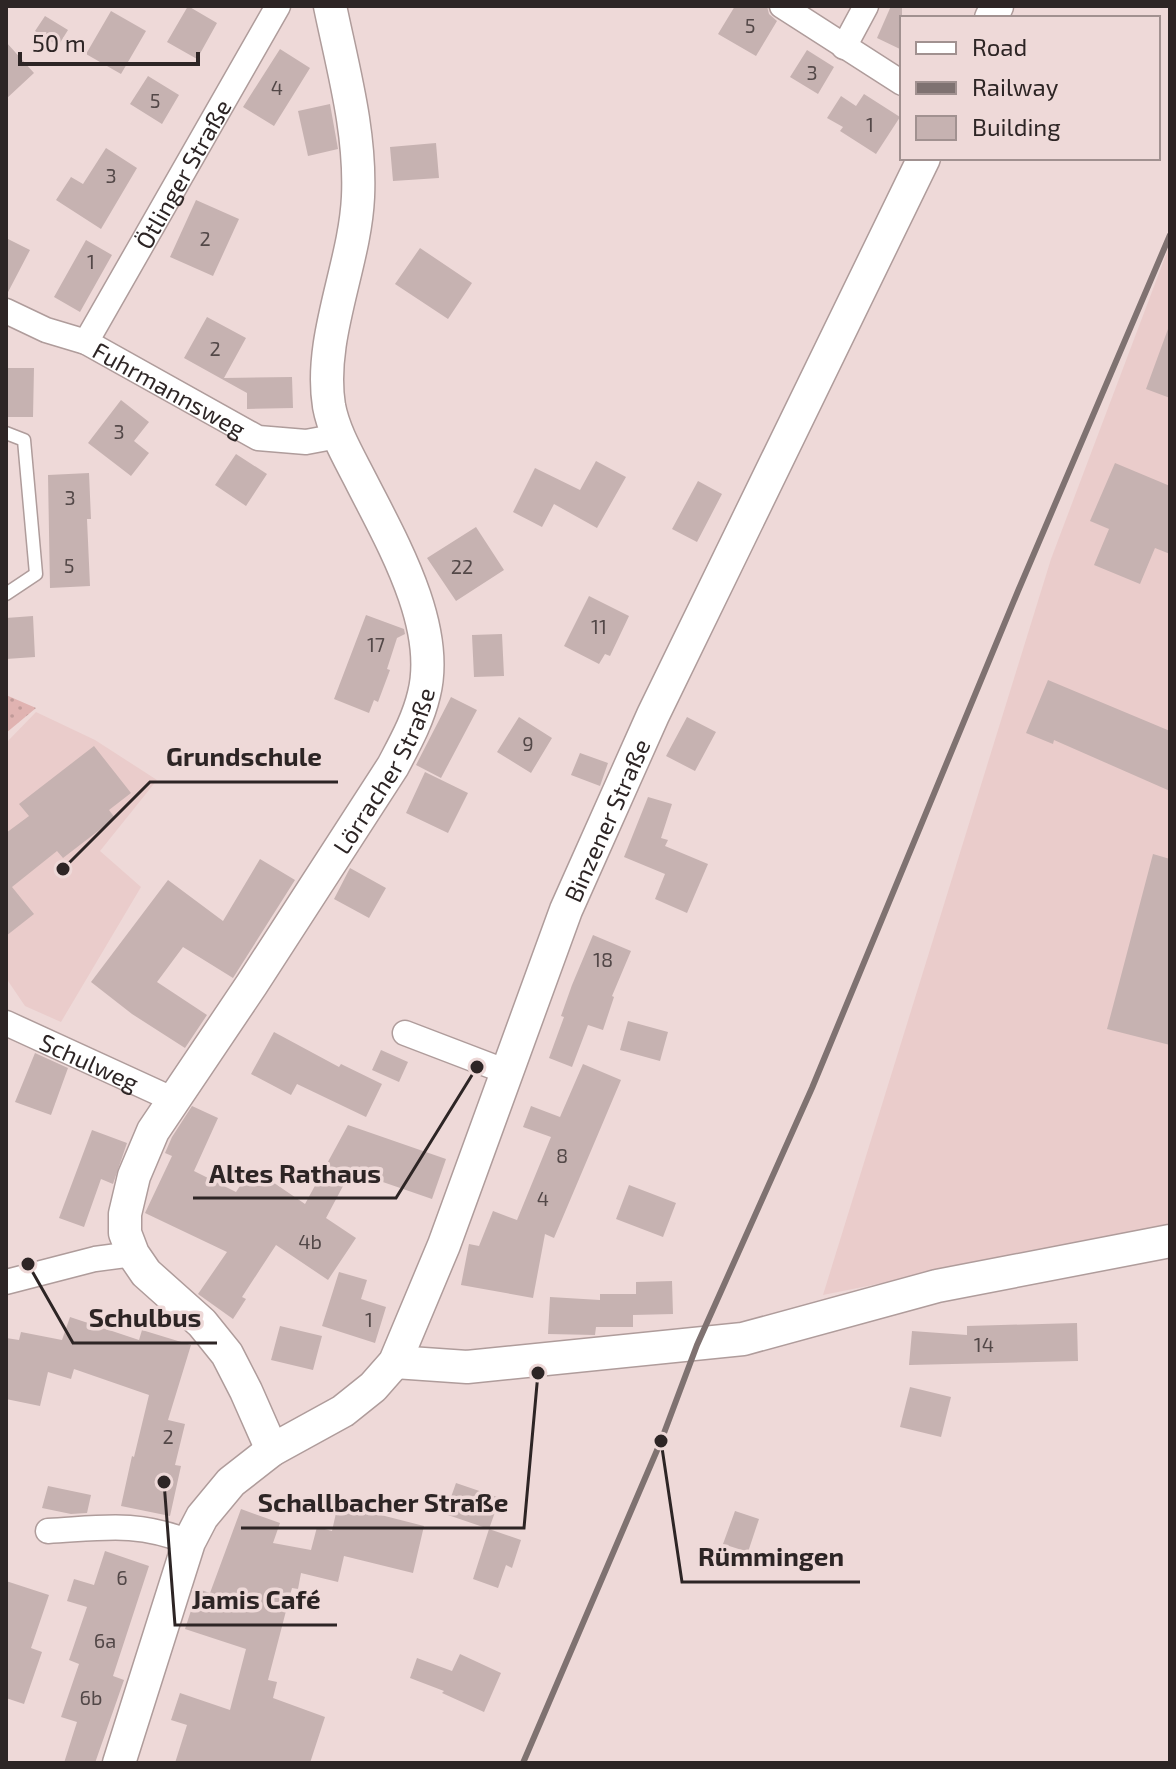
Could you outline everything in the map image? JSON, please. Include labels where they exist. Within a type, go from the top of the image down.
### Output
[{"type":"street","name":"Ötlinger Straße","points":[[86,342],[278,6]]},
{"type":"street","name":"Lörracher Straße","points":[[133,1254],[125,1224],[134,1176],[153,1131],[393,766],[425,692],[427,658],[418,610],[400,559],[338,436],[329,407],[327,369],[358,200],[358,155],[330,6]]},
{"type":"street","points":[[782,6],[900,82]]},
{"type":"street","points":[[844,47],[866,6]]},
{"type":"street","name":"Binzener Straße","points":[[119,1763],[189,1542],[202,1517],[223,1490],[272,1450],[343,1411],[373,1387],[395,1362],[444,1245],[566,910],[653,715],[923,160]]},
{"type":"street","name":"Fuhrmannsweg","points":[[6,311],[46,330],[86,342],[258,438],[306,442],[338,436]]},
{"type":"street","name":"Schulweg","points":[[6,1023],[174,1100]]},
{"type":"street","points":[[405,1033],[507,1072]]},
{"type":"street","points":[[395,1362],[467,1367],[743,1339],[937,1286],[1170,1241]]},
{"type":"street","points":[[6,1282],[95,1259],[133,1254],[146,1273],[202,1323],[227,1354],[272,1450]]},
{"type":"street","points":[[48,1531],[131,1526],[162,1531],[189,1542]]},
{"type":"lane","points":[[6,433],[24,440],[36,574],[6,594]]},
{"type":"shaded area","points":[[1170,244],[1170,1225],[823,1295],[1051,559]]},
{"type":"shaded area","points":[[6,695],[36,708],[6,733]]},
{"type":"shaded area","points":[[36,712],[95,740],[157,780],[100,851],[141,887],[61,1022],[25,1006],[6,978],[6,743]]},
{"type":"building","points":[[188,6],[217,23],[197,59],[167,42]]},
{"type":"building","points":[[735,6],[767,6],[769,14],[777,21],[756,56],[718,34]]},
{"type":"building","points":[[891,6],[902,6],[900,49],[877,38]]},
{"type":"building","points":[[111,11],[146,31],[121,74],[86,54]]},
{"type":"building","points":[[45,16],[68,30],[58,46],[35,31]]},
{"type":"building","points":[[6,42],[34,73],[6,99]]},
{"type":"building","points":[[280,49],[310,68],[274,126],[243,107]]},
{"type":"building","points":[[807,50],[834,67],[818,94],[790,77]]},
{"type":"building","points":[[148,76],[179,95],[162,124],[130,104]]},
{"type":"building","points":[[864,94],[900,117],[876,154],[840,131],[843,127],[827,118],[841,96],[856,106]]},
{"type":"building","points":[[330,104],[338,149],[308,156],[298,111]]},
{"type":"building","points":[[436,143],[439,178],[393,181],[390,147]]},
{"type":"building","points":[[106,148],[137,168],[101,229],[56,200],[71,177],[83,184]]},
{"type":"building","points":[[196,200],[239,219],[213,276],[170,257]]},
{"type":"building","points":[[6,238],[30,250],[6,296]]},
{"type":"building","points":[[86,240],[112,255],[80,312],[54,297]]},
{"type":"building","points":[[420,248],[472,283],[448,319],[395,284]]},
{"type":"building","points":[[207,317],[246,338],[224,378],[292,377],[293,408],[247,409],[247,393],[184,358]]},
{"type":"building","points":[[1170,329],[1170,398],[1146,389]]},
{"type":"building","points":[[6,368],[34,368],[33,417],[6,417]]},
{"type":"building","points":[[121,400],[149,422],[134,441],[149,453],[131,476],[88,443]]},
{"type":"building","points":[[236,454],[267,474],[246,506],[215,485]]},
{"type":"building","points":[[596,461],[626,477],[597,528],[554,504],[542,527],[513,512],[535,468],[580,490]]},
{"type":"building","points":[[1115,463],[1170,486],[1170,554],[1155,548],[1140,584],[1094,565],[1109,529],[1090,521]]},
{"type":"building","points":[[89,473],[91,519],[87,519],[90,586],[50,588],[48,475]]},
{"type":"building","points":[[698,481],[722,494],[697,542],[672,529]]},
{"type":"building","points":[[476,527],[504,570],[456,601],[427,558]]},
{"type":"building","points":[[589,596],[629,616],[610,656],[605,654],[599,664],[564,646]]},
{"type":"building","points":[[366,615],[404,629],[405,634],[397,638],[387,669],[390,670],[378,702],[374,700],[369,713],[334,699]]},
{"type":"building","points":[[33,616],[35,657],[6,659],[6,618]]},
{"type":"building","points":[[502,634],[504,676],[474,677],[472,635]]},
{"type":"building","points":[[1048,680],[1170,731],[1170,791],[1054,740],[1053,744],[1026,733]]},
{"type":"building","points":[[451,697],[477,710],[441,778],[416,765]]},
{"type":"building","points":[[519,717],[552,738],[531,773],[497,752]]},
{"type":"building","points":[[687,717],[716,732],[695,771],[666,756]]},
{"type":"building","points":[[94,746],[131,793],[109,810],[115,818],[63,858],[57,851],[12,887],[34,914],[6,936],[6,833],[29,816],[19,804]]},
{"type":"building","points":[[580,753],[608,763],[600,786],[571,775]]},
{"type":"building","points":[[425,772],[468,793],[448,833],[406,813]]},
{"type":"building","points":[[648,797],[672,804],[661,838],[668,840],[665,846],[708,864],[687,913],[655,899],[665,874],[624,857]]},
{"type":"building","points":[[1153,854],[1170,859],[1170,1045],[1107,1029]]},
{"type":"building","points":[[260,859],[295,880],[233,978],[183,947],[157,982],[207,1015],[185,1048],[132,1014],[91,982],[168,880],[223,921]]},
{"type":"building","points":[[350,868],[386,888],[369,918],[334,899]]},
{"type":"building","points":[[593,935],[631,951],[612,996],[603,1030],[588,1025],[572,1067],[549,1058],[572,985]]},
{"type":"building","points":[[628,1021],[668,1032],[660,1061],[620,1050]]},
{"type":"building","points":[[274,1032],[339,1067],[341,1064],[382,1084],[366,1117],[297,1084],[291,1095],[251,1074]]},
{"type":"building","points":[[381,1050],[408,1062],[399,1082],[372,1070]]},
{"type":"building","points":[[35,1053],[68,1068],[51,1115],[15,1102]]},
{"type":"building","points":[[583,1064],[621,1080],[554,1238],[545,1234],[533,1298],[461,1285],[469,1244],[479,1246],[493,1211],[517,1220],[551,1137],[523,1127],[531,1106],[560,1117]]},
{"type":"building","points":[[192,1106],[218,1118],[194,1171],[236,1192],[252,1168],[305,1204],[348,1125],[446,1159],[432,1199],[351,1171],[326,1218],[356,1238],[328,1280],[276,1245],[242,1297],[246,1299],[233,1319],[198,1294],[227,1252],[145,1213],[172,1156],[165,1153],[172,1137]]},
{"type":"building","points":[[92,1130],[127,1143],[113,1184],[101,1179],[84,1227],[59,1218]]},
{"type":"building","points":[[629,1185],[676,1203],[663,1237],[616,1219]]},
{"type":"building","points":[[339,1272],[367,1280],[361,1299],[386,1307],[375,1343],[322,1326]]},
{"type":"building","points":[[672,1281],[673,1314],[633,1315],[633,1327],[596,1327],[595,1335],[548,1334],[550,1297],[600,1300],[600,1294],[636,1294],[636,1282]]},
{"type":"building","points":[[70,1317],[139,1340],[142,1330],[191,1345],[168,1420],[185,1424],[175,1465],[181,1466],[170,1516],[121,1506],[149,1395],[74,1369],[71,1379],[48,1372],[40,1406],[6,1399],[6,1338],[19,1340],[21,1332],[62,1340]]},
{"type":"building","points":[[1077,1323],[1078,1361],[909,1365],[912,1331],[967,1335],[967,1326]]},
{"type":"building","points":[[280,1326],[322,1336],[313,1370],[271,1360]]},
{"type":"building","points":[[910,1387],[951,1397],[941,1437],[900,1427]]},
{"type":"building","points":[[456,1483],[500,1498],[489,1529],[445,1514]]},
{"type":"building","points":[[48,1486],[91,1495],[87,1513],[71,1514],[42,1508]]},
{"type":"building","points":[[338,1504],[424,1526],[413,1573],[344,1556],[338,1582],[301,1573],[298,1589],[292,1588],[268,1680],[277,1682],[273,1698],[325,1717],[310,1763],[175,1763],[187,1725],[171,1720],[180,1693],[230,1710],[246,1649],[185,1629],[198,1589],[210,1593],[241,1509],[280,1523],[273,1543],[311,1550],[317,1527],[332,1531]]},
{"type":"building","points":[[735,1511],[759,1519],[748,1552],[723,1544]]},
{"type":"building","points":[[489,1529],[521,1540],[512,1568],[506,1565],[498,1588],[473,1579]]},
{"type":"building","points":[[105,1551],[149,1566],[113,1676],[124,1680],[95,1763],[64,1763],[77,1722],[61,1717],[79,1664],[69,1660],[87,1607],[67,1601],[74,1579],[94,1585]]},
{"type":"building","points":[[6,1581],[49,1595],[31,1648],[42,1652],[24,1704],[6,1698]]},
{"type":"building","points":[[460,1654],[501,1673],[484,1712],[410,1678],[417,1658],[452,1671]]},
{"type":"railway","points":[[523,1763],[661,1441],[697,1345],[812,1088],[1170,235]]},
{"type":"place","name":"Grundschule","points":[[63,869]]},
{"type":"place","name":"Altes Rathaus","points":[[477,1067]]},
{"type":"place","name":"Schulbus","points":[[28,1264]]},
{"type":"place","name":"Schallbacher Straße","points":[[538,1373]]},
{"type":"place","name":"Rümmingen","points":[[661,1441]]},
{"type":"place","name":"Jamis Café","points":[[164,1482]]}]
